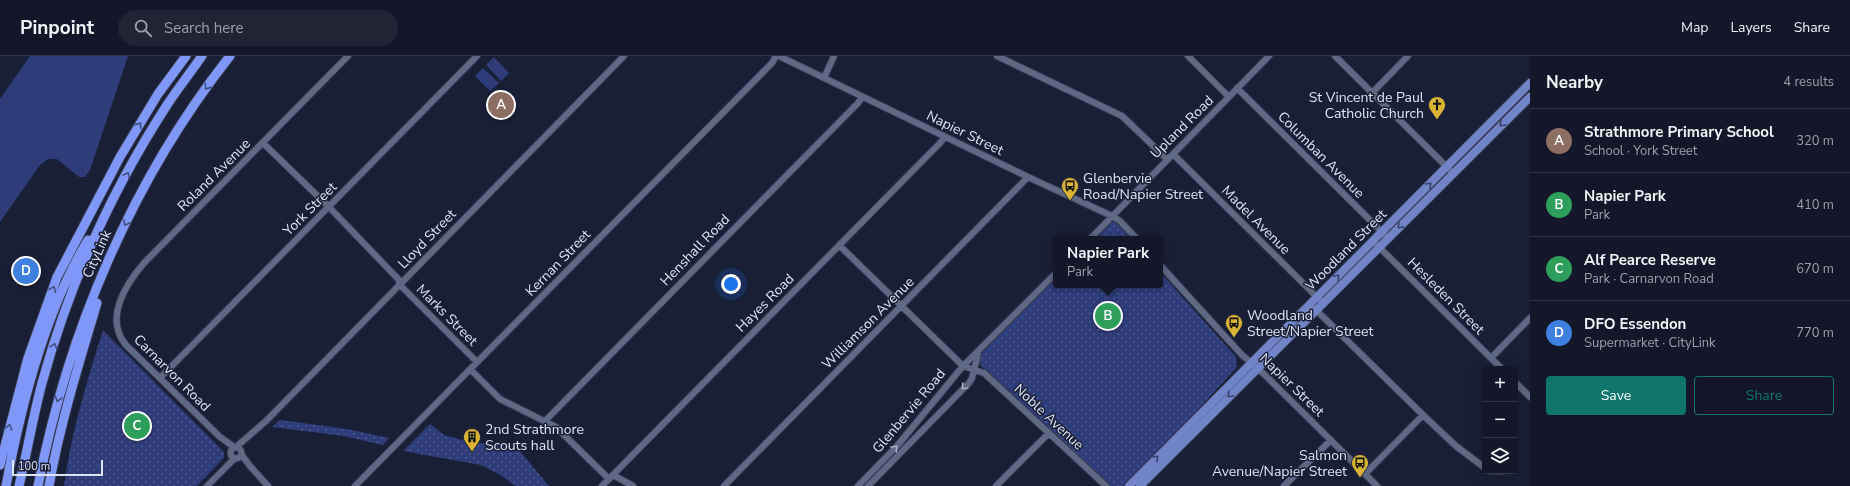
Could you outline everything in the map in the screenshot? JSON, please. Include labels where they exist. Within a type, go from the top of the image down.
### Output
[{"type":"highway","points":[[0,464],[28,358],[57,277],[120,158],[158,94],[186,56]]},
{"type":"highway","name":"CityLink","points":[[19,486],[42,383],[62,319],[94,238],[167,105],[202,56]]},
{"type":"highway","name":"CityLink","points":[[38,486],[48,440],[67,370],[94,295],[110,257],[129,217],[178,130],[230,56]]},
{"type":"highway","points":[[6,486],[31,376],[45,336],[75,265],[115,198]]},
{"type":"highway","points":[[49,486],[55,449],[66,406],[110,257]]},
{"type":"main road","name":"Woodland Street","points":[[1385,235],[1447,166],[1530,83]]},
{"type":"main road","name":"Woodland Street","points":[[1129,486],[1174,446],[1385,235],[1453,173],[1530,96]]},
{"type":"main road","name":"Woodland Street","points":[[1140,486],[1174,446]]},
{"type":"street","name":"Roland Avenue","points":[[115,322],[119,306],[133,276],[348,56]]},
{"type":"street","name":"York Street","points":[[160,378],[477,56]]},
{"type":"street","name":"Lloyd Street","points":[[236,452],[247,438],[266,421],[624,56]]},
{"type":"street","name":"Napier Street","points":[[778,56],[1112,216],[1120,221],[1134,236]]},
{"type":"street","name":"Kernan Street","points":[[355,486],[778,56]]},
{"type":"street","points":[[824,78],[834,56]]},
{"type":"street","points":[[997,56],[1122,116],[1167,159]]},
{"type":"street","points":[[1188,56],[1229,97]]},
{"type":"street","name":"Upland Road","points":[[1112,216],[1269,56]]},
{"type":"street","points":[[1335,56],[1453,173]]},
{"type":"street","points":[[1372,93],[1408,56]]},
{"type":"street","name":"Columban Avenue","points":[[1237,88],[1385,235]]},
{"type":"street","name":"Henshall Road","points":[[546,420],[858,103],[862,97]]},
{"type":"street","name":"Hayes Road","points":[[602,486],[945,137]]},
{"type":"street","name":"Marks Street","points":[[263,143],[329,207],[400,283],[478,362]]},
{"type":"street","name":"Madel Avenue","points":[[1172,154],[1320,300]]},
{"type":"street","name":"Williamson Avenue","points":[[724,486],[1028,177]]},
{"type":"street","points":[[1093,236],[1112,216]]},
{"type":"street","name":"Hesleden Street","points":[[1376,244],[1499,366]]},
{"type":"street","points":[[839,245],[963,366]]},
{"type":"street","name":"Napier Street","points":[[1163,268],[1254,365],[1377,486]]},
{"type":"street","name":"Glenbervie Road","points":[[858,486],[897,446],[963,366],[1053,276]]},
{"type":"street","points":[[1312,307],[1456,446],[1482,466]]},
{"type":"street","points":[[1491,358],[1530,318]]},
{"type":"street","name":"Carnarvon Road","points":[[115,322],[120,338],[236,452],[268,486]]},
{"type":"street","name":"Glenbervie Road","points":[[868,486],[968,383],[972,378],[978,352]]},
{"type":"street","name":"Noble Avenue","points":[[963,366],[984,373],[1106,486]]},
{"type":"street","points":[[470,369],[500,399],[546,420],[556,427],[611,477],[633,486]]},
{"type":"street","points":[[1518,384],[1529,393]]},
{"type":"street","points":[[1365,474],[1423,415]]},
{"type":"street","points":[[996,486],[1048,432]]},
{"type":"street","points":[[1284,486],[1331,440]]},
{"type":"street","points":[[207,486],[236,452]]},
{"type":"shaded area","points":[[30,56],[128,56],[90,170],[85,177],[79,177],[57,159],[48,159],[40,165],[0,222],[0,99]]},
{"type":"shaded area","points":[[494,57],[509,73],[501,81],[486,65]]},
{"type":"shaded area","points":[[483,68],[499,83],[490,91],[475,76]]},
{"type":"shaded area","points":[[1112,216],[1129,236],[1093,236]]},
{"type":"shaded area","points":[[1163,275],[1236,357],[1237,367],[1128,486],[1106,486],[975,360],[1053,278],[1053,288],[1163,288]]},
{"type":"shaded area","points":[[103,330],[224,452],[224,458],[197,486],[64,486],[75,427],[85,388]]},
{"type":"shaded area","points":[[280,420],[347,429],[389,438],[383,445],[344,436],[272,427]]},
{"type":"shaded area","points":[[430,424],[444,435],[465,441],[506,446],[519,450],[549,486],[515,486],[502,476],[481,465],[403,451]]},
{"type":"place","name":"Strathmore Primary School","points":[[501,105]]},
{"type":"place","name":"St Vincent de Paul Catholic Church","points":[[1437,120]]},
{"type":"place","name":"Glenbervie Road/Napier Street","points":[[1070,201]]},
{"type":"place","name":"DFO Essendon","points":[[26,271]]},
{"type":"place","name":"Napier Park","points":[[1108,316]]},
{"type":"place","name":"Woodland Street/Napier Street","points":[[1234,338]]},
{"type":"place","name":"Alf Pearce Reserve","points":[[137,426]]},
{"type":"place","name":"2nd Strathmore Scouts hall","points":[[472,452]]},
{"type":"place","name":"Salmon Avenue/Napier Street","points":[[1360,478]]}]
